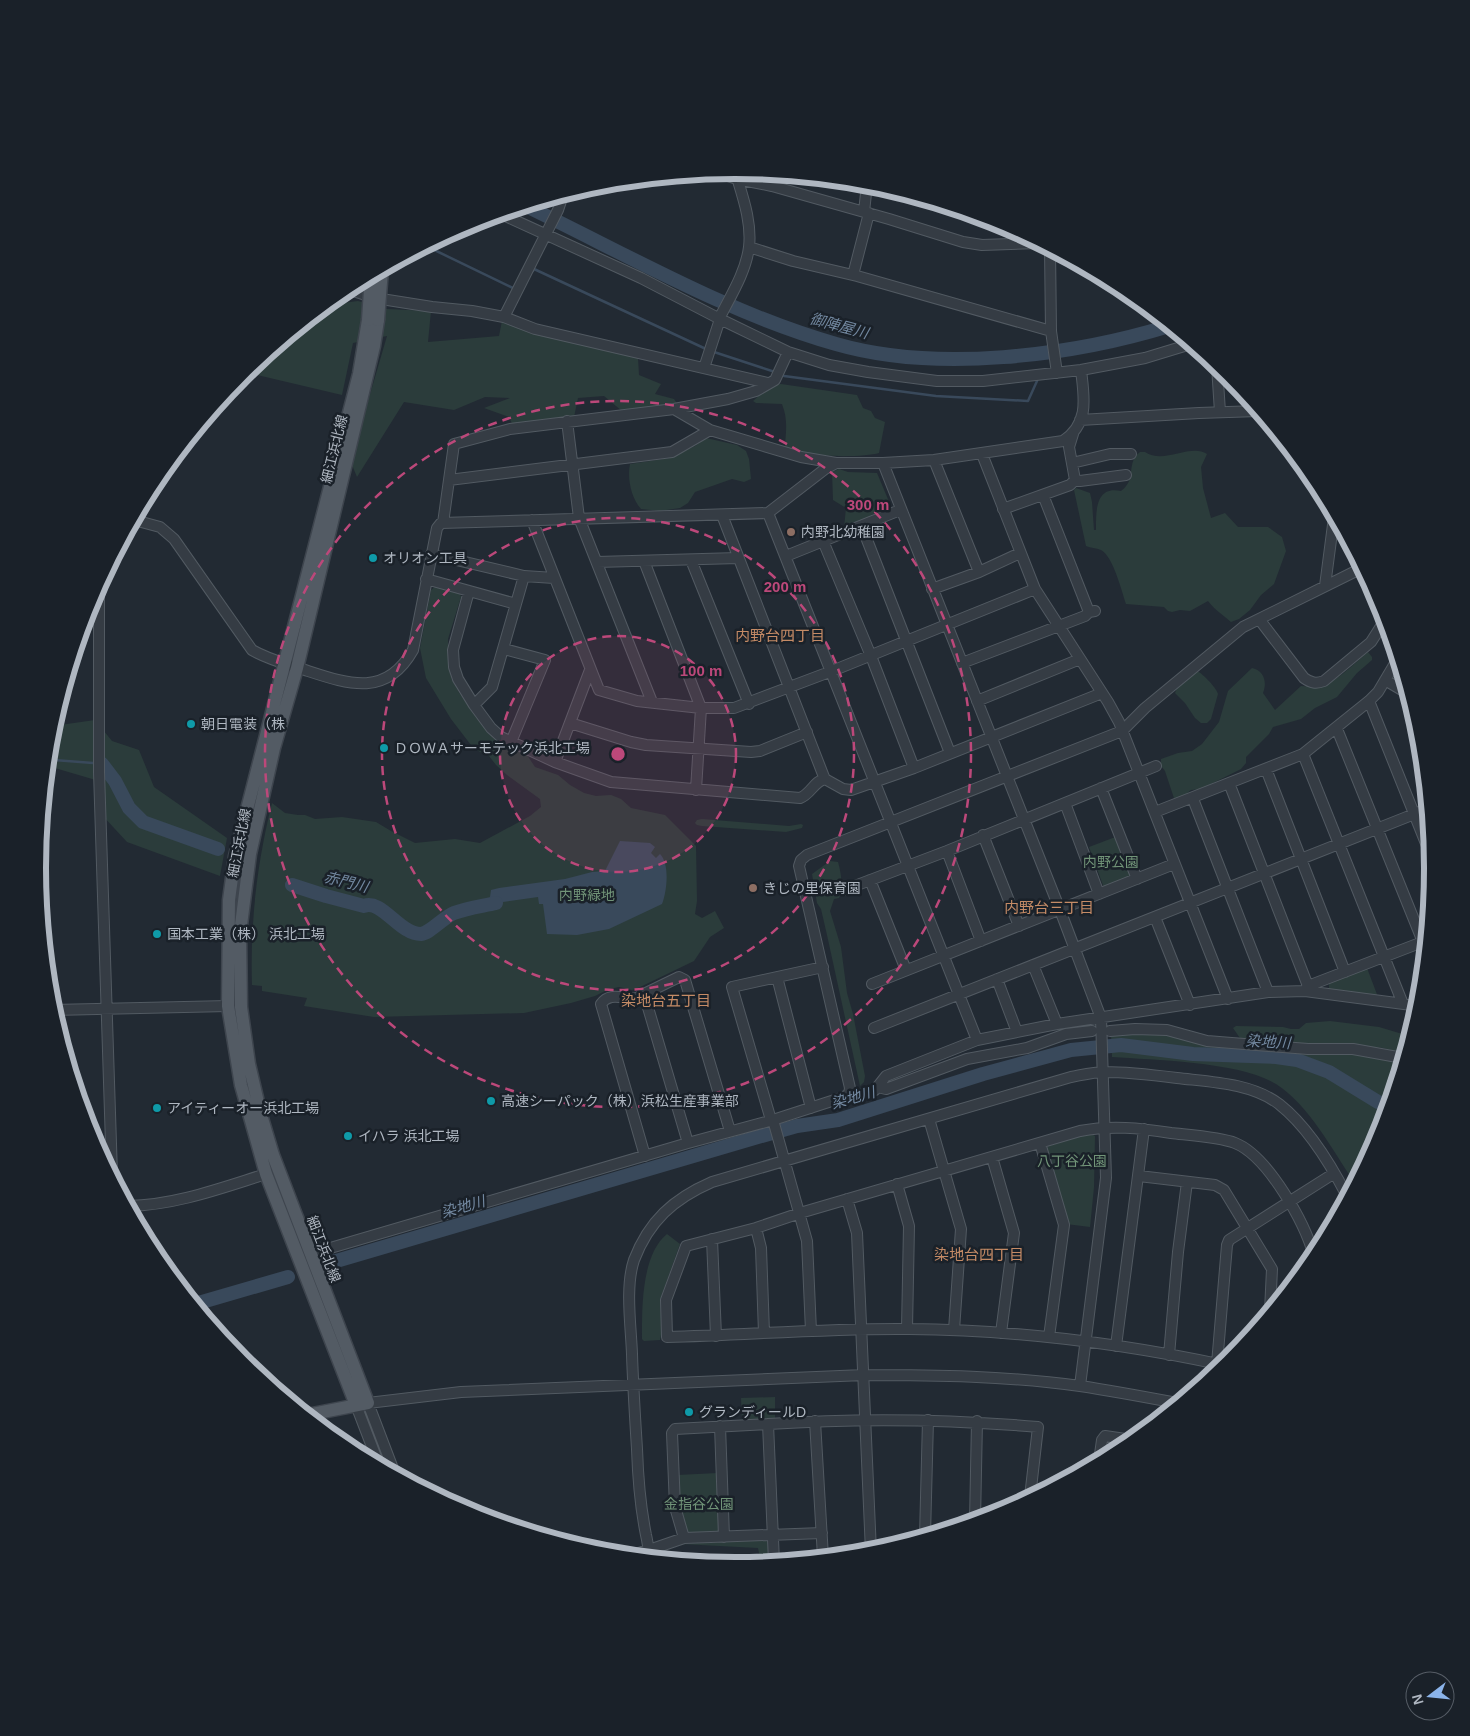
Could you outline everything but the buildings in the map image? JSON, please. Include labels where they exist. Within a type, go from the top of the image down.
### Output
[{"type":"main road","name":"細江浜北線","points":[[362,1404],[310,1266],[272,1155],[261,1116],[249,1064],[241,998],[240,933],[250,854],[291,666],[373,320],[381,278]]},
{"type":"main road","name":"細江浜北線","points":[[371,284],[373,320]]},
{"type":"main road","name":"細江浜北線","points":[[291,666],[236,856],[229,900],[228,1006],[241,1085],[266,1174],[310,1266]]},
{"type":"main road","points":[[315,1413],[362,1404]]},
{"type":"street","points":[[704,368],[720,317],[745,264],[749,247],[748,220],[737,179]]},
{"type":"street","points":[[751,180],[916,226],[929,233],[972,244],[1025,243]]},
{"type":"street","points":[[853,275],[866,213],[867,192]]},
{"type":"street","points":[[504,317],[561,202]]},
{"type":"street","points":[[509,218],[641,278],[788,352],[829,364],[916,380],[983,381],[1056,369],[1081,370],[1145,358],[1184,346]]},
{"type":"street","points":[[749,247],[793,261],[853,275],[1052,334]]},
{"type":"street","points":[[1050,256],[1052,334],[1056,369]]},
{"type":"street","points":[[357,292],[375,298],[504,317],[535,329],[768,383]]},
{"type":"street","points":[[140,522],[160,528],[174,539],[252,650],[266,658],[335,680],[360,684],[382,680],[392,675],[407,660],[412,650],[437,528],[442,523],[454,444],[510,429],[674,409],[728,399],[756,391],[774,380],[788,352]]},
{"type":"street","points":[[674,409],[710,430],[801,458],[836,463],[934,460],[1059,443],[1066,439],[1080,420],[1085,402],[1081,370]]},
{"type":"street","points":[[1218,377],[1220,412]]},
{"type":"street","points":[[1080,420],[1250,411]]},
{"type":"street","points":[[567,421],[579,518],[652,702]]},
{"type":"street","points":[[450,480],[672,452],[710,430]]},
{"type":"street","points":[[1074,430],[1069,444],[1075,480]]},
{"type":"street","points":[[982,454],[1035,589],[1119,722],[1228,999]]},
{"type":"street","points":[[1072,463],[1110,454],[1131,454]]},
{"type":"street","points":[[934,460],[979,572]]},
{"type":"street","points":[[442,523],[768,513],[825,469],[836,463]]},
{"type":"street","points":[[882,463],[1060,910],[1100,1018],[1103,1055],[1106,1178],[1080,1386]]},
{"type":"street","points":[[1075,480],[1126,475]]},
{"type":"street","points":[[1003,509],[1070,485],[1075,480]]},
{"type":"street","points":[[962,663],[1092,612],[1043,495]]},
{"type":"street","points":[[786,556],[862,527],[900,510]]},
{"type":"street","points":[[768,513],[977,1040]]},
{"type":"street","points":[[469,591],[453,656],[458,679],[494,733],[556,762],[610,782],[800,798],[821,781],[821,768],[722,515]]},
{"type":"street","points":[[532,520],[599,690]]},
{"type":"street","points":[[862,527],[950,754]]},
{"type":"street","points":[[1326,586],[1333,527]]},
{"type":"street","points":[[823,541],[871,656],[914,768]]},
{"type":"street","points":[[932,589],[979,572],[1020,553]]},
{"type":"street","points":[[431,554],[524,576],[554,578]]},
{"type":"street","points":[[597,562],[738,558]]},
{"type":"street","points":[[692,560],[749,704]]},
{"type":"street","points":[[644,561],[701,708],[696,790]]},
{"type":"street","points":[[310,1266],[645,1156],[730,1131],[773,1122],[844,1098],[849,1094],[850,1088],[799,866],[801,860],[807,855],[1122,731],[1145,708],[1243,627],[1356,571]]},
{"type":"street","points":[[474,705],[492,687],[524,576]]},
{"type":"street","points":[[426,580],[516,604]]},
{"type":"street","points":[[584,685],[637,701],[727,709],[749,704],[1035,589]]},
{"type":"street","points":[[99,604],[99,772],[111,1160]]},
{"type":"street","points":[[1259,619],[1304,678],[1310,682],[1319,683],[1324,681],[1371,642],[1380,628]]},
{"type":"street","points":[[504,649],[545,660],[511,742]]},
{"type":"street","points":[[977,701],[1080,658]]},
{"type":"street","points":[[1155,812],[1193,799],[1303,754],[1337,729],[1369,701],[1378,692],[1393,667]]},
{"type":"street","points":[[556,762],[590,670]]},
{"type":"street","points":[[1385,680],[1400,689]]},
{"type":"street","points":[[821,781],[848,790],[875,782],[1102,693]]},
{"type":"street","points":[[1369,701],[1422,834]]},
{"type":"street","points":[[570,723],[631,742],[699,749],[760,751],[807,732]]},
{"type":"street","points":[[1337,729],[1420,934]]},
{"type":"street","points":[[1303,754],[1402,1004]]},
{"type":"street","points":[[844,890],[947,851],[1156,766]]},
{"type":"street","points":[[1266,769],[1345,972]]},
{"type":"street","points":[[1229,783],[1306,988]]},
{"type":"street","points":[[1101,788],[1137,879]]},
{"type":"street","points":[[1193,799],[1268,992]]},
{"type":"street","points":[[1065,803],[1099,894]]},
{"type":"street","points":[[874,1028],[1421,812]]},
{"type":"street","points":[[983,835],[1019,926]]},
{"type":"street","points":[[947,851],[981,941]]},
{"type":"street","points":[[872,984],[1174,864]]},
{"type":"street","points":[[870,880],[906,970]]},
{"type":"street","points":[[1155,917],[1190,1004]]},
{"type":"street","points":[[849,1094],[861,1095],[875,1090],[886,1076],[977,1040],[1056,1024],[1306,988],[1419,945]]},
{"type":"street","points":[[811,1331],[808,1244],[780,1144],[732,987],[822,966]]},
{"type":"street","points":[[1033,966],[1056,1024]]},
{"type":"street","points":[[645,1156],[601,1004],[605,999],[614,996],[636,998],[679,977],[685,980],[730,1131]]},
{"type":"street","points":[[777,977],[812,1108]]},
{"type":"street","points":[[1322,993],[1326,982],[1330,978]]},
{"type":"street","points":[[997,979],[1017,1032]]},
{"type":"street","points":[[1306,988],[1322,993],[1410,1005]]},
{"type":"street","points":[[644,994],[688,1143]]},
{"type":"street","points":[[61,1010],[228,1006]]},
{"type":"street","points":[[877,1087],[886,1089],[966,1059],[1028,1048],[1066,1034],[1101,1033],[1135,1029],[1167,1030],[1207,1041],[1308,1049],[1352,1049],[1397,1057]]},
{"type":"street","points":[[651,1552],[641,1514],[638,1492],[630,1282],[634,1262],[651,1227],[682,1196],[712,1182],[929,1118],[1071,1077],[1103,1072],[1145,1074],[1225,1083],[1268,1098],[1299,1122],[1315,1143],[1343,1190]]},
{"type":"street","points":[[929,1118],[961,1229],[954,1330]]},
{"type":"street","points":[[1213,1364],[1086,1341],[954,1330],[811,1331],[667,1337],[666,1300],[686,1246],[756,1228],[847,1198],[1080,1131],[1105,1127],[1144,1129],[1230,1141],[1240,1145],[1264,1164],[1305,1231],[1311,1247]]},
{"type":"street","points":[[1116,1346],[1144,1129]]},
{"type":"street","points":[[1040,1143],[1064,1225],[1048,1338]]},
{"type":"street","points":[[992,1157],[1014,1233],[1001,1333]]},
{"type":"street","points":[[135,1206],[174,1201],[266,1174]]},
{"type":"street","points":[[1221,1356],[1227,1245],[1231,1239],[1247,1228],[1333,1174]]},
{"type":"street","points":[[1139,1176],[1220,1186],[1272,1269],[1271,1300]]},
{"type":"street","points":[[1169,1355],[1178,1252],[1187,1182]]},
{"type":"street","points":[[897,1184],[909,1226],[908,1329]]},
{"type":"street","points":[[847,1198],[857,1233],[871,1544]]},
{"type":"street","points":[[756,1228],[762,1248],[764,1333]]},
{"type":"street","points":[[712,1239],[716,1336]]},
{"type":"street","points":[[362,1404],[461,1392],[864,1375],[975,1377],[1080,1386],[1169,1402]]},
{"type":"street","points":[[362,1404],[376,1455]]},
{"type":"street","points":[[362,1404],[390,1463]]},
{"type":"street","points":[[684,1538],[675,1507],[672,1433],[678,1427],[865,1419],[977,1421],[1038,1427],[1031,1490]]},
{"type":"street","points":[[925,1529],[928,1420]]},
{"type":"street","points":[[815,1421],[823,1551]]},
{"type":"street","points":[[975,1513],[977,1421]]},
{"type":"street","points":[[768,1424],[774,1555]]},
{"type":"street","points":[[720,1426],[724,1537]]},
{"type":"street","points":[[1100,1451],[1102,1440],[1105,1436],[1121,1438]]},
{"type":"street","points":[[656,1552],[684,1538],[822,1533]]},
{"type":"green space","points":[[358,301],[387,309],[431,311],[428,342],[499,336],[502,321],[638,358],[639,375],[661,384],[655,394],[674,399],[678,405],[622,411],[604,396],[578,398],[574,417],[513,426],[509,417],[484,408],[510,398],[485,397],[454,410],[404,402],[357,477],[352,465],[387,336],[353,343],[342,395],[255,374],[281,350],[341,303]]},
{"type":"green space","points":[[781,384],[857,395],[863,408],[871,411],[875,418],[885,422],[879,453],[859,456],[816,455],[792,450],[785,446],[786,420],[782,404],[756,403],[753,401],[771,385]]},
{"type":"green space","points":[[706,438],[737,445],[746,451],[749,459],[751,479],[744,482],[732,479],[695,492],[688,503],[680,508],[660,511],[641,509],[631,488],[630,464],[670,458],[695,446]]},
{"type":"green space","points":[[1193,451],[1207,454],[1201,467],[1203,488],[1211,518],[1225,513],[1238,527],[1268,527],[1282,537],[1286,551],[1274,584],[1239,619],[1231,622],[1208,601],[1190,611],[1180,610],[1172,612],[1164,607],[1126,604],[1109,559],[1101,550],[1086,546],[1074,490],[1076,488],[1090,493],[1094,530],[1096,530],[1097,508],[1102,496],[1112,490],[1121,491],[1125,487],[1129,480],[1133,460],[1140,452],[1160,456]]},
{"type":"green space","points":[[839,469],[848,472],[877,473],[890,504],[865,519],[844,528],[846,508],[833,500],[832,472]]},
{"type":"green space","name":"内野緑地","points":[[436,586],[460,594],[461,597],[448,639],[448,665],[452,680],[460,694],[489,734],[496,740],[527,755],[535,767],[558,775],[584,793],[596,796],[611,795],[621,799],[631,808],[665,815],[696,846],[697,901],[695,914],[702,918],[715,911],[724,928],[710,937],[694,961],[636,989],[619,987],[609,989],[595,996],[571,1003],[524,1013],[374,1017],[304,1006],[307,998],[262,991],[262,986],[252,985],[253,916],[262,848],[272,803],[285,813],[305,815],[315,819],[342,817],[376,822],[415,843],[455,839],[480,843],[530,816],[541,807],[540,799],[507,775],[489,756],[474,749],[451,719],[426,678],[420,648],[431,590]]},
{"type":"green space","points":[[1368,652],[1372,660],[1357,673],[1337,697],[1315,708],[1301,719],[1273,727],[1269,734],[1246,757],[1246,763],[1241,769],[1201,789],[1191,790],[1180,799],[1174,798],[1165,771],[1161,766],[1161,759],[1178,753],[1192,751],[1202,744],[1219,722],[1228,691],[1252,668],[1260,672],[1264,678],[1263,693],[1275,710],[1301,686],[1322,685],[1330,682]]},
{"type":"green space","points":[[1196,670],[1209,681],[1218,694],[1211,719],[1207,723],[1201,723],[1195,718],[1185,703],[1175,693],[1177,688]]},
{"type":"green space","points":[[95,720],[112,741],[139,750],[154,787],[227,838],[220,876],[127,842],[102,815],[99,781],[54,768],[61,725]]},
{"type":"green space","points":[[697,820],[789,826],[803,825],[802,828],[786,832],[702,826],[695,823]]},
{"type":"green space","name":"内野公園","points":[[1118,836],[1134,877],[1104,888],[1089,847]]},
{"type":"green space","points":[[830,861],[838,862],[841,876],[841,895],[839,898],[834,899],[830,911],[841,947],[847,993],[865,1076],[864,1082],[860,1086],[821,909],[817,903],[812,874]]},
{"type":"green space","points":[[1367,968],[1378,997],[1329,990],[1329,983]]},
{"type":"green space","points":[[1330,1021],[1379,1027],[1403,1034],[1398,1052],[1355,1045],[1308,1046],[1242,1041],[1233,1028],[1236,1026],[1299,1029],[1306,1023]]},
{"type":"green space","points":[[1138,1032],[1354,1053],[1395,1061],[1371,1132],[1351,1177],[1310,1116],[1288,1093],[1276,1084],[1242,1071],[1197,1063],[1112,1057],[1111,1034]]},
{"type":"green space","name":"八丁谷公園","points":[[1090,1133],[1095,1136],[1094,1187],[1090,1227],[1066,1224],[1046,1150],[1049,1144]]},
{"type":"green space","points":[[667,1234],[680,1244],[660,1300],[662,1330],[660,1340],[644,1341],[642,1339],[642,1313],[648,1269],[658,1243]]},
{"type":"green space","points":[[775,1397],[775,1420],[742,1421],[741,1398]]},
{"type":"green space","name":"金指谷公園","points":[[718,1473],[720,1529],[715,1534],[692,1535],[683,1524],[681,1516],[677,1475]]},
{"type":"green space","points":[[765,1540],[770,1544],[770,1555],[760,1556],[758,1548],[681,1544]]},
{"type":"water","points":[[620,841],[650,843],[655,847],[651,853],[656,858],[660,854],[663,858],[666,871],[666,885],[662,904],[609,929],[577,935],[547,934],[543,904],[539,904],[538,897],[496,903],[490,897],[491,890],[499,888],[565,879],[592,872],[605,871]]},
{"type":"waterway","name":"御陣屋川","points":[[534,210],[717,300],[796,331],[836,344],[875,353],[916,358],[1003,357],[1047,353],[1090,346],[1162,328]]},
{"type":"waterway","points":[[432,249],[515,289]]},
{"type":"waterway","points":[[533,271],[534,269],[706,349]]},
{"type":"waterway","points":[[711,351],[775,372]]},
{"type":"waterway","points":[[784,376],[936,396],[1028,401],[1037,381]]},
{"type":"waterway","points":[[55,760],[93,763]]},
{"type":"waterway","points":[[102,764],[115,781],[129,808],[143,822],[218,849]]},
{"type":"waterway","name":"赤門川","points":[[292,885],[364,906],[371,905],[377,907],[405,929],[421,934],[429,931],[454,913],[496,903]]},
{"type":"waterway","name":"染地川","points":[[326,1264],[797,1126],[838,1120],[983,1074],[1071,1050],[1121,1045],[1193,1054],[1276,1057],[1297,1060],[1329,1072],[1382,1103]]},
{"type":"waterway","name":"染地川","points":[[201,1302],[288,1277]]},
{"type":"place","name":"内野北幼稚園","points":[[791,532]]},
{"type":"place","name":"オリオン工具","points":[[373,558]]},
{"type":"place","name":"朝日電装（株","points":[[191,724]]},
{"type":"place","name":"ＤＯＷＡサーモテック浜北工場","points":[[384,748]]},
{"type":"place","name":"きじの里保育園","points":[[753,888]]},
{"type":"place","name":"国本工業（株） 浜北工場","points":[[157,934]]},
{"type":"place","name":"高速シーパック（株）浜松生産事業部","points":[[491,1101]]},
{"type":"place","name":"アイティーオー浜北工場","points":[[157,1108]]},
{"type":"place","name":"イハラ 浜北工場","points":[[348,1136]]},
{"type":"place","name":"グランディールD","points":[[689,1412]]},
{"type":"district","name":"内野台四丁目","points":[[780,636]]},
{"type":"district","name":"内野台三丁目","points":[[1049,908]]},
{"type":"district","name":"染地台五丁目","points":[[666,1001]]},
{"type":"district","name":"染地台四丁目","points":[[979,1255]]}]
